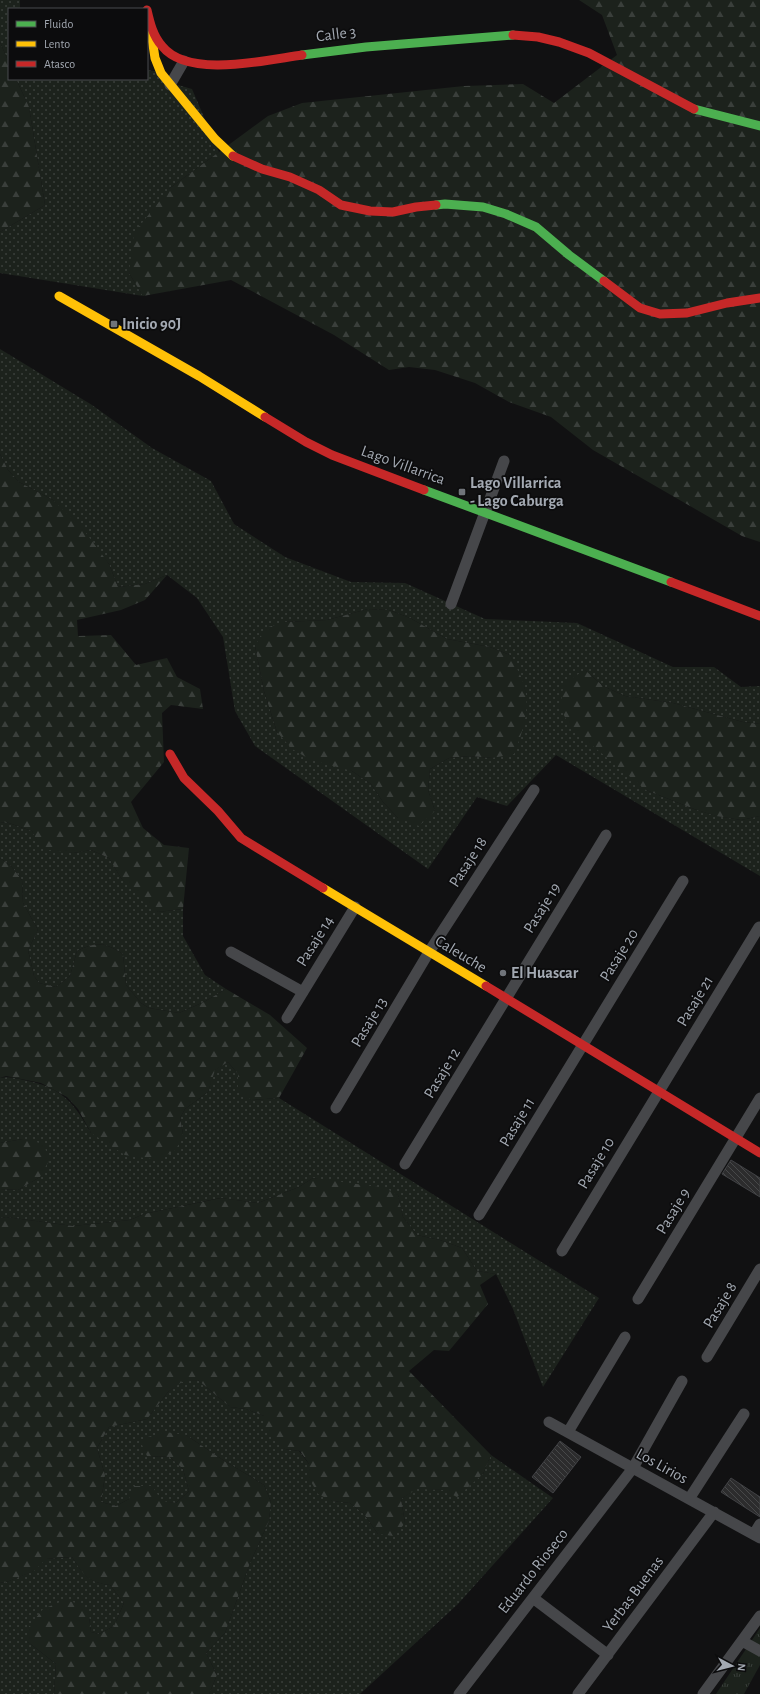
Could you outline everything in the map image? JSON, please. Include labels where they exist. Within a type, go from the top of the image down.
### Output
[{"type":"street","name":"Calle 3","points":[[148,14],[150,25],[162,48],[171,56],[201,65],[218,66],[366,47],[507,34],[538,37],[559,42],[589,53],[696,110],[760,126]]},
{"type":"street","points":[[150,25],[155,58],[161,73],[215,138],[236,158],[262,169],[290,177],[319,190],[341,205],[370,211],[394,212],[416,207],[445,204],[483,206],[536,227],[569,255],[640,308],[660,314],[687,313],[727,303],[760,298]]},
{"type":"street","points":[[170,85],[184,61]]},
{"type":"street","name":"Lago Villarrica","points":[[59,296],[199,376],[306,442],[332,455],[760,616]]},
{"type":"street","points":[[451,604],[504,461]]},
{"type":"street","name":"Caleuche","points":[[170,754],[184,778],[218,811],[241,838],[760,1153]]},
{"type":"street","name":"Pasaje 18","points":[[430,952],[534,790]]},
{"type":"street","name":"Pasaje 19","points":[[505,998],[606,835]]},
{"type":"street","name":"Pasaje 20","points":[[582,1045],[683,881]]},
{"type":"street","name":"Pasaje 14","points":[[287,1018],[355,907]]},
{"type":"street","name":"Pasaje 21","points":[[658,1091],[759,927]]},
{"type":"street","name":"Pasaje 14","points":[[231,952],[302,992]]},
{"type":"street","name":"Pasaje 13","points":[[336,1108],[430,952]]},
{"type":"street","name":"Pasaje 12","points":[[405,1164],[505,998]]},
{"type":"street","name":"Pasaje 11","points":[[479,1215],[582,1045]]},
{"type":"street","name":"Pasaje 10","points":[[562,1251],[658,1091]]},
{"type":"street","name":"Pasaje 9","points":[[638,1300],[760,1098]]},
{"type":"street","name":"Pasaje 8","points":[[707,1357],[760,1269]]},
{"type":"street","points":[[568,1432],[625,1337]]},
{"type":"street","points":[[633,1468],[682,1382]]},
{"type":"street","points":[[689,1499],[744,1414]]},
{"type":"street","name":"Los Lirios","points":[[549,1422],[757,1536]]},
{"type":"street","name":"Eduardo Rioseco","points":[[459,1694],[633,1468]]},
{"type":"street","name":"Yerbas Buenas","points":[[578,1694],[714,1512]]},
{"type":"street","points":[[757,1536],[760,1524]]},
{"type":"street","points":[[533,1598],[608,1655]]},
{"type":"street","points":[[703,1694],[760,1616]]},
{"type":"street","points":[[742,1641],[760,1651]]},
{"type":"green space","points":[[0,0],[20,0],[20,8],[8,8],[8,61],[0,42]]},
{"type":"green space","points":[[579,0],[760,0],[760,542],[742,536],[593,450],[551,417],[509,402],[475,383],[435,370],[409,367],[389,370],[334,335],[231,280],[143,296],[129,273],[134,233],[170,188],[268,116],[302,103],[464,86],[523,84],[554,103],[617,55],[602,15]]},
{"type":"green space","points":[[0,42],[8,61],[8,80],[16,80],[29,107],[45,205],[0,232]]},
{"type":"green space","points":[[148,70],[161,72],[171,83],[192,89],[219,152],[170,188],[129,273],[143,296],[0,273],[0,232],[45,205],[29,107],[16,80],[148,80]]},
{"type":"green space","points":[[0,349],[92,405],[152,448],[211,481],[234,524],[285,557],[351,582],[405,583],[485,619],[577,623],[673,667],[714,667],[741,687],[760,686],[760,724],[743,722],[673,703],[625,696],[603,686],[585,670],[646,790],[694,809],[717,816],[741,820],[760,816],[760,876],[556,755],[507,806],[477,797],[428,869],[255,746],[235,711],[223,637],[197,598],[167,575],[145,584],[118,587],[109,564],[53,500],[19,482],[8,470],[0,454]],"holes":[[[368,609],[389,610],[410,618],[447,639],[490,647],[510,655],[525,689],[526,712],[492,758],[470,756],[449,758],[430,769],[428,790],[435,811],[398,818],[383,802],[371,784],[352,771],[277,732],[264,691],[255,646],[285,622],[327,620]]]},
{"type":"green space","points":[[0,454],[8,470],[19,482],[53,500],[83,529],[109,564],[118,587],[145,584],[167,575],[145,600],[121,610],[77,620],[78,636],[111,635],[136,665],[167,658],[177,677],[200,689],[203,709],[171,705],[162,713],[164,762],[131,802],[143,828],[164,845],[189,848],[183,909],[158,912],[144,903],[121,878],[109,858],[91,850],[73,853],[49,850],[39,845],[32,831],[6,822],[0,823]]},
{"type":"green space","points":[[368,609],[389,610],[410,618],[447,639],[490,647],[510,655],[521,676],[525,689],[527,706],[526,714],[514,754],[492,758],[470,756],[449,758],[430,769],[428,790],[435,811],[419,826],[398,818],[383,802],[371,784],[352,771],[311,760],[292,749],[277,732],[264,691],[255,646],[265,628],[285,622],[327,620]]},
{"type":"green space","points":[[585,670],[603,686],[625,696],[673,703],[743,722],[760,724],[760,816],[741,820],[716,816],[646,790],[571,728],[560,708],[564,683]]},
{"type":"green space","points":[[6,822],[32,831],[39,844],[73,853],[91,850],[109,858],[121,878],[158,912],[183,909],[183,936],[205,975],[226,989],[204,1002],[179,1013],[149,1008],[141,1003],[126,985],[123,954],[111,947],[100,944],[95,944],[77,951],[70,976],[56,987],[39,983],[34,976],[28,950],[38,930],[23,903],[22,880],[11,866],[0,858],[0,823]]},
{"type":"green space","points":[[0,858],[11,866],[22,880],[23,903],[38,930],[28,950],[34,976],[39,983],[56,987],[70,976],[77,951],[95,944],[100,944],[111,947],[123,954],[126,985],[141,1003],[149,1008],[179,1013],[204,1002],[226,989],[270,1015],[307,1048],[279,1098],[251,1100],[238,1089],[238,1074],[228,1062],[215,1070],[208,1092],[185,1109],[180,1118],[183,1134],[176,1150],[158,1160],[125,1155],[91,1133],[78,1109],[67,1097],[41,1083],[6,1076],[0,1078]]},
{"type":"green space","points":[[228,1062],[238,1074],[251,1100],[279,1098],[599,1298],[543,1387],[513,1309],[496,1274],[477,1271],[462,1248],[440,1240],[417,1235],[403,1217],[398,1195],[313,1178],[299,1187],[258,1203],[220,1198],[144,1214],[130,1220],[73,1226],[6,1217],[0,1218],[0,1189],[18,1190],[40,1177],[23,1139],[0,1143],[0,1078],[6,1077],[37,1083],[57,1091],[72,1104],[91,1133],[183,1134],[180,1118],[185,1109],[208,1092],[214,1070]]},
{"type":"green space","points":[[23,1139],[44,1144],[49,1161],[40,1177],[18,1190],[0,1189],[0,1143]]},
{"type":"green space","points":[[313,1178],[385,1188],[398,1195],[403,1217],[417,1235],[440,1240],[462,1248],[477,1271],[496,1274],[480,1285],[488,1304],[449,1351],[434,1350],[409,1371],[491,1455],[483,1474],[457,1497],[443,1490],[417,1489],[401,1499],[405,1523],[394,1536],[378,1534],[364,1514],[350,1503],[332,1501],[318,1494],[309,1478],[309,1464],[300,1451],[285,1449],[264,1430],[264,1416],[246,1409],[230,1407],[198,1380],[182,1382],[168,1392],[147,1419],[109,1427],[97,1448],[105,1475],[101,1502],[116,1506],[129,1499],[133,1486],[152,1486],[162,1501],[176,1503],[189,1491],[183,1469],[170,1457],[147,1456],[142,1445],[148,1437],[165,1432],[186,1435],[264,1485],[271,1502],[269,1521],[250,1563],[225,1633],[206,1653],[217,1675],[209,1694],[54,1694],[56,1664],[28,1642],[28,1628],[43,1609],[65,1600],[80,1604],[89,1616],[91,1632],[99,1634],[114,1626],[124,1603],[110,1585],[96,1582],[87,1577],[72,1557],[46,1559],[34,1571],[4,1583],[0,1582],[0,1218],[6,1217],[73,1226],[130,1220],[144,1214],[221,1198],[258,1203],[299,1187]]},
{"type":"green space","points":[[198,1380],[230,1407],[246,1409],[264,1416],[285,1449],[299,1451],[309,1464],[309,1478],[332,1501],[350,1503],[364,1514],[378,1534],[405,1523],[401,1499],[417,1488],[443,1490],[483,1474],[491,1455],[553,1498],[458,1604],[360,1694],[209,1694],[217,1675],[206,1653],[225,1633],[250,1563],[269,1521],[271,1502],[264,1485],[186,1435],[147,1456],[170,1457],[183,1469],[189,1491],[176,1503],[129,1499],[116,1506],[101,1502],[105,1475],[97,1448],[109,1427],[147,1419],[168,1392],[182,1381]]},
{"type":"green space","points":[[72,1557],[87,1577],[96,1582],[110,1585],[124,1603],[114,1626],[99,1634],[91,1632],[89,1616],[28,1642],[56,1664],[54,1694],[0,1694],[0,1582],[4,1583],[33,1571],[45,1559]]},
{"type":"green space","points":[[760,1628],[760,1665],[744,1694],[716,1694]]},
{"type":"building","points":[[731,1160],[760,1178],[760,1197],[722,1174]]},
{"type":"building","points":[[560,1441],[581,1457],[553,1493],[532,1477]]},
{"type":"building","points":[[731,1478],[760,1497],[760,1517],[721,1492]]},
{"type":"traffic: fast","points":[[302,55],[366,47],[513,35]]},
{"type":"traffic: fast","points":[[694,109],[760,126]]},
{"type":"traffic: fast","points":[[436,205],[445,204],[483,207],[506,214],[536,227],[569,255],[604,281]]},
{"type":"traffic: fast","points":[[424,490],[671,582]]},
{"type":"traffic: slow","points":[[150,25],[155,58],[161,73],[215,139],[233,156]]},
{"type":"traffic: slow","points":[[59,296],[199,376],[265,417]]},
{"type":"traffic: slow","points":[[323,888],[486,986]]},
{"type":"traffic: jam","points":[[148,14],[154,34],[162,46],[174,56],[190,62],[208,65],[228,65],[302,55]]},
{"type":"traffic: jam","points":[[513,35],[538,37],[559,42],[589,53],[694,109]]},
{"type":"traffic: jam","points":[[233,156],[262,169],[290,177],[319,190],[341,205],[370,211],[393,212],[416,207],[436,205]]},
{"type":"traffic: jam","points":[[604,281],[640,308],[660,314],[687,313],[727,303],[760,298]]},
{"type":"traffic: jam","points":[[265,417],[306,442],[332,455],[424,490]]},
{"type":"traffic: jam","points":[[671,582],[760,616]]},
{"type":"traffic: jam","points":[[170,754],[184,778],[218,811],[241,838],[323,888]]},
{"type":"traffic: jam","points":[[486,986],[760,1153]]},
{"type":"place","name":"Inicio 90J","points":[[114,324]]},
{"type":"place","name":"Lago Villarrica - Lago Caburga","points":[[462,492]]},
{"type":"place","name":"El Huascar","points":[[503,973]]}]
